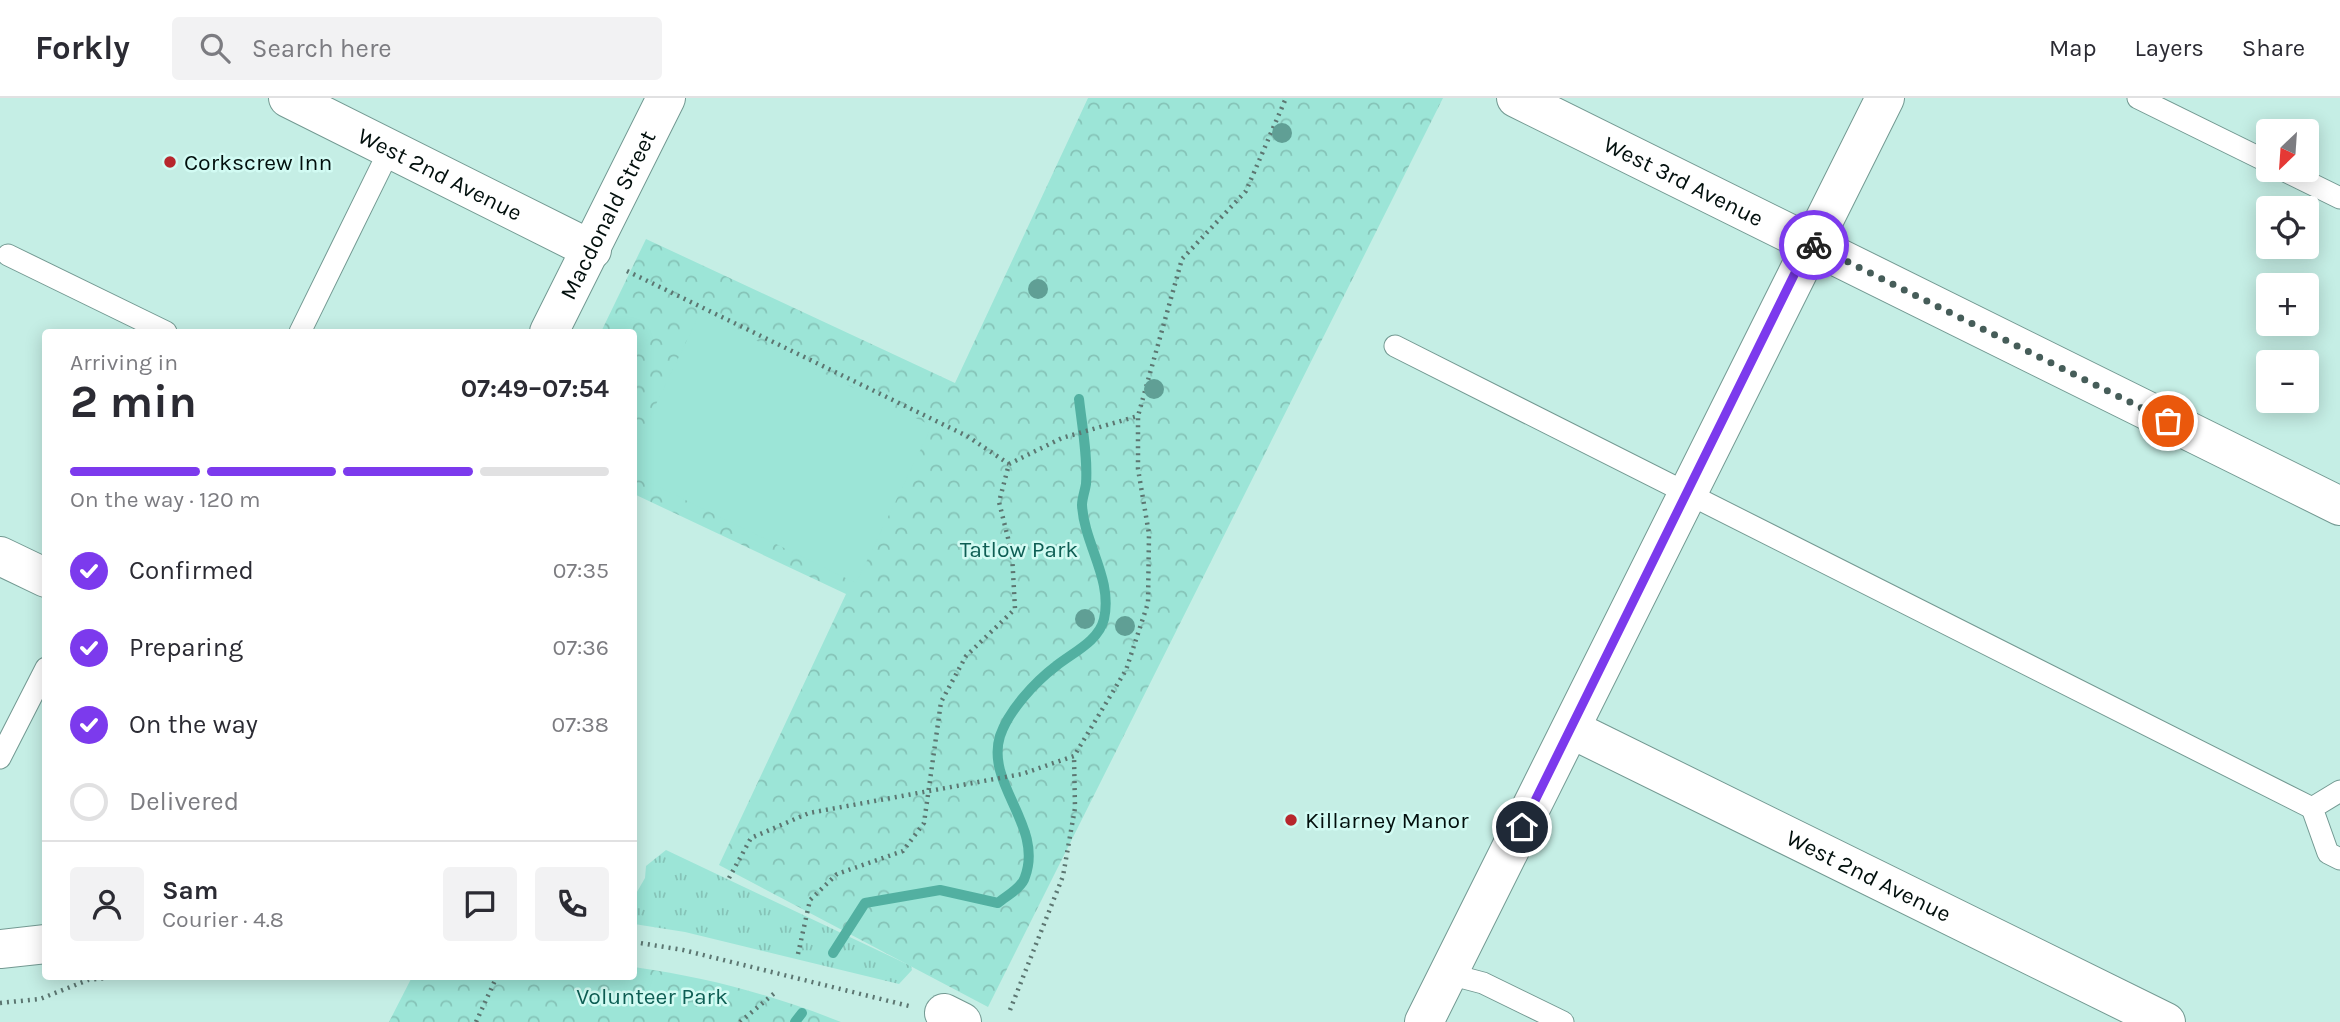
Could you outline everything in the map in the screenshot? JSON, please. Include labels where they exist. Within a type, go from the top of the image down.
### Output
[{"type":"street","name":"West 2nd Avenue","points":[[288,98],[592,250]]},
{"type":"street","name":"Macdonald Street","points":[[551,329],[666,98]]},
{"type":"street","name":"West 3rd Avenue","points":[[1516,98],[2340,506]]},
{"type":"street","points":[[1424,1022],[1690,492],[1797,269],[1885,98]]},
{"type":"street","points":[[0,556],[42,576]]},
{"type":"street","name":"West 2nd Avenue","points":[[1571,729],[2166,1022]]},
{"type":"street","points":[[0,949],[42,944]]},
{"type":"lane","points":[[2138,98],[2256,156]]},
{"type":"lane","points":[[301,329],[390,149]]},
{"type":"lane","points":[[2307,182],[2340,198]]},
{"type":"lane","points":[[8,255],[160,329]]},
{"type":"lane","points":[[1395,346],[1690,492],[2312,808],[2328,853],[2340,859]]},
{"type":"lane","points":[[0,758],[42,676]]},
{"type":"lane","points":[[2312,808],[2340,791]]},
{"type":"lane","points":[[1449,974],[1483,983],[1563,1022]]},
{"type":"path","points":[[1010,1010],[1063,876],[1075,808],[1074,756],[1126,670],[1148,603],[1149,534],[1138,469],[1138,416],[1182,259],[1246,191],[1286,98]]},
{"type":"path","points":[[627,271],[967,436],[1009,464]]},
{"type":"path","points":[[798,954],[810,900],[837,874],[903,851],[924,822],[941,702],[967,656],[1015,609],[1012,554],[999,502],[1009,464],[1062,438],[1138,416]]},
{"type":"path","points":[[729,878],[751,838],[809,813],[1022,774],[1074,756]]},
{"type":"path","points":[[637,942],[683,950],[953,1017]]},
{"type":"path","points":[[0,1003],[40,999],[88,980]]},
{"type":"path","points":[[476,1022],[495,980]]},
{"type":"path","points":[[740,1022],[778,991]]},
{"type":"green space","name":"Tatlow Park","points":[[1088,98],[1443,98],[988,1007],[719,865],[846,594],[637,495],[637,329],[602,329],[646,239],[955,383]]},
{"type":"green space","points":[[700,313],[932,426],[856,583],[637,476],[637,444]]},
{"type":"green space","points":[[666,850],[911,966],[912,970],[899,984],[685,932],[637,924],[637,892],[645,878],[646,866]]},
{"type":"green space","name":"Volunteer Park","points":[[637,968],[739,988],[841,1022],[389,1022],[410,980],[637,980]]},
{"type":"waterway","points":[[833,953],[865,903],[940,890],[998,903],[1017,888],[1025,877],[1029,858],[1027,840],[1000,771],[1000,736],[1010,716],[1031,688],[1097,634],[1104,619],[1106,604],[1102,576],[1082,505],[1086,463],[1079,399]]},
{"type":"waterway","points":[[795,1022],[802,1013]]},
{"type":"way so far","points":[[1814,245],[2168,421]]},
{"type":"place","name":"Corkscrew Inn","points":[[170,162]]},
{"type":"place","name":"Killarney Manor","points":[[1291,820]]},
{"type":"route","points":[[1522,827],[1690,492],[1797,269],[1812,244],[1814,245]]}]
